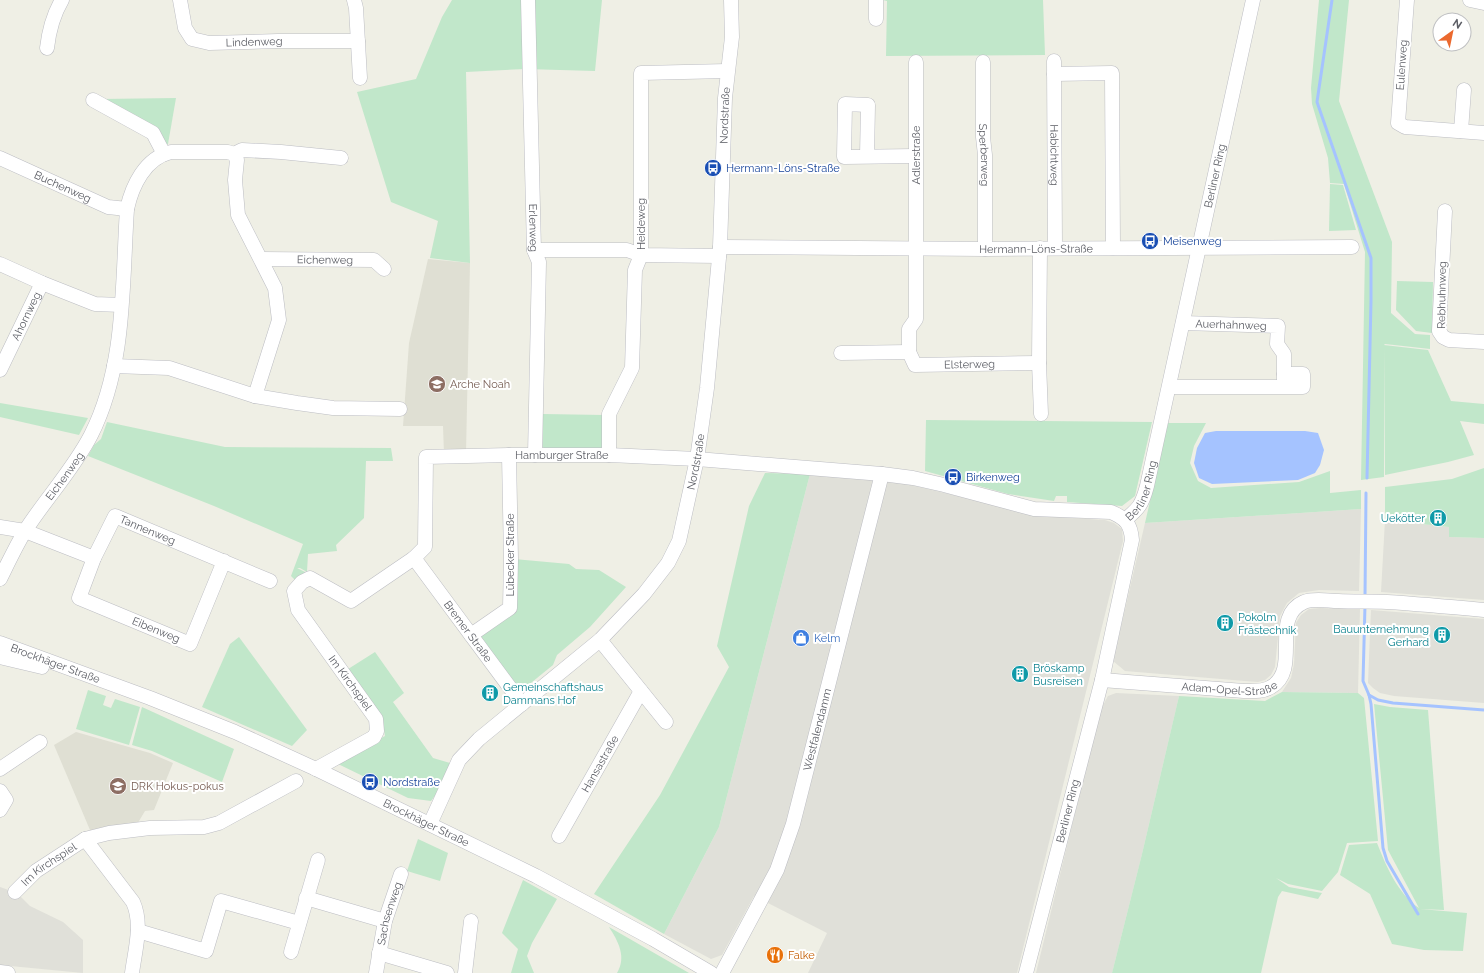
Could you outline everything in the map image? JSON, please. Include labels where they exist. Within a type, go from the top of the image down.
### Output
[{"type":"street","points":[[47,48],[49,34],[57,9],[62,0]]},
{"type":"street","name":"Lindenweg","points":[[180,0],[185,28],[192,39],[209,43],[358,41]]},
{"type":"street","points":[[354,0],[356,8],[360,78]]},
{"type":"street","name":"Erlenweg","points":[[528,0],[534,250],[539,262],[536,455]]},
{"type":"street","name":"Nordstraße","points":[[430,824],[459,760],[479,740],[600,640],[644,594],[668,563],[679,542],[697,459],[707,388],[720,251],[727,71],[732,37],[731,0]]},
{"type":"street","points":[[876,0],[876,19]]},
{"type":"street","name":"Berliner Ring","points":[[1026,973],[1102,680],[1132,540],[1131,529],[1125,520],[1138,509],[1143,502],[1253,0]]},
{"type":"street","name":"Eulenweg","points":[[1407,0],[1398,123],[1405,127],[1461,131]]},
{"type":"street","points":[[1470,0],[1484,3]]},
{"type":"street","name":"Adlerstraße","points":[[916,62],[916,248]]},
{"type":"street","name":"Sperberweg","points":[[983,62],[985,248]]},
{"type":"street","name":"Habichtweg","points":[[1055,248],[1054,68],[1112,73],[1113,248]]},
{"type":"street","name":"Heideweg","points":[[609,455],[609,414],[632,368],[635,270],[641,255],[641,73],[727,71]]},
{"type":"street","points":[[1464,90],[1461,131],[1484,132]]},
{"type":"street","points":[[93,100],[153,133],[164,154],[171,152],[228,152],[234,154],[242,150],[341,158]]},
{"type":"street","name":"Eichenweg","points":[[0,579],[25,531],[84,448],[92,434],[114,366],[121,305],[127,209],[130,194],[140,174],[164,154]]},
{"type":"street","points":[[234,154],[237,160],[235,180],[238,215],[275,288],[279,320],[255,396]]},
{"type":"street","points":[[867,156],[915,156]]},
{"type":"street","name":"Buchenweg","points":[[0,158],[108,207],[127,209]]},
{"type":"street","name":"Rebhuhnweg","points":[[1445,211],[1440,331],[1443,337],[1449,340],[1484,342]]},
{"type":"street","name":"Hermann-Löns-Straße","points":[[534,250],[627,250],[641,255],[720,251],[916,248],[1199,249],[1352,247]]},
{"type":"street","points":[[841,353],[909,352],[909,329],[916,319],[916,248]]},
{"type":"street","points":[[1040,248],[1039,363],[1041,414]]},
{"type":"street","name":"Eichenweg","points":[[261,259],[374,260],[384,269]]},
{"type":"street","name":"Ahornweg","points":[[0,264],[42,283],[95,304],[121,305]]},
{"type":"street","name":"Ahornweg","points":[[0,370],[42,283]]},
{"type":"street","name":"Auerhahnweg","points":[[1169,387],[1284,380],[1284,354],[1277,344],[1278,326],[1183,323]]},
{"type":"street","name":"Elsterweg","points":[[909,352],[915,365],[1039,363]]},
{"type":"street","points":[[114,366],[169,368],[255,396],[333,408],[400,409]]},
{"type":"street","name":"Lübecker Straße","points":[[471,635],[510,608],[511,559],[509,455]]},
{"type":"street","name":"Hamburger Straße","points":[[414,558],[425,547],[426,457],[609,455],[697,459]]},
{"type":"street","points":[[697,459],[882,474],[913,478],[1034,509],[1111,512],[1125,520]]},
{"type":"street","name":"Westfalendamm","points":[[722,973],[777,870],[793,824],[882,474]]},
{"type":"street","name":"Tannenweg","points":[[94,558],[114,516],[270,581]]},
{"type":"street","points":[[0,527],[25,531],[94,558]]},
{"type":"street","name":"Eibenweg","points":[[94,558],[79,598],[190,644],[224,561]]},
{"type":"street","name":"Bremer Straße","points":[[414,558],[471,635],[476,649],[522,704]]},
{"type":"street","name":"Im Kirchspiel","points":[[316,769],[374,737],[377,730],[376,719],[298,610],[294,591],[302,582],[310,578],[351,601],[414,558]]},
{"type":"street","name":"Adam-Opel-Straße","points":[[1102,680],[1244,692],[1270,688],[1280,680],[1285,671],[1288,620],[1295,609],[1305,602],[1319,600],[1357,601],[1484,610]]},
{"type":"street","points":[[600,640],[666,722]]},
{"type":"street","name":"Brockhäger Straße","points":[[0,643],[150,698],[235,732],[316,769],[550,883],[711,973]]},
{"type":"street","name":"Brockhäger Straße","points":[[0,657],[110,684]]},
{"type":"street","name":"Hansastraße","points":[[559,836],[641,691]]},
{"type":"street","points":[[0,769],[40,742]]},
{"type":"street","name":"Im Kirchspiel","points":[[15,892],[36,871],[85,839],[109,833],[150,828],[204,827],[219,823],[296,781]]},
{"type":"street","points":[[0,791],[6,800],[0,810]]},
{"type":"street","name":"Im Kirchspiel","points":[[85,839],[133,902],[138,912],[138,931],[132,973]]},
{"type":"street","points":[[291,952],[318,860]]},
{"type":"street","name":"Sachsenweg","points":[[376,973],[385,922],[401,874]]},
{"type":"street","points":[[306,898],[385,922]]},
{"type":"street","points":[[138,931],[206,951],[221,901],[299,924]]},
{"type":"street","points":[[465,973],[471,921]]},
{"type":"street","name":"Sachsenweg","points":[[379,953],[447,973]]},
{"type":"street","points":[[0,972],[8,973]]},
{"type":"shaded area","name":"Arche Noah","points":[[428,259],[470,263],[466,453],[444,454],[443,426],[403,426],[409,343]]},
{"type":"shaded area","points":[[810,474],[902,483],[1043,516],[1105,520],[1114,523],[1122,529],[1123,541],[1017,973],[808,973],[827,933],[754,896],[722,955],[711,959],[664,934],[719,827]]},
{"type":"shaded area","points":[[1361,509],[1359,591],[1319,590],[1299,593],[1287,603],[1280,616],[1275,667],[1271,675],[1265,680],[1258,682],[1125,671],[1113,661],[1145,523]]},
{"type":"shaded area","points":[[1385,520],[1449,527],[1449,537],[1484,538],[1484,600],[1381,592]]},
{"type":"shaded area","points":[[1309,609],[1360,609],[1358,693],[1282,692],[1291,678],[1294,664],[1296,623],[1301,615]]},
{"type":"shaded area","points":[[1371,610],[1484,619],[1484,703],[1394,696],[1380,693],[1373,688],[1368,683]]},
{"type":"shaded area","points":[[1116,693],[1179,696],[1112,973],[1036,973],[1100,711],[1108,696]]},
{"type":"shaded area","name":"DRK Hokus-pokus","points":[[76,732],[150,753],[173,763],[154,810],[145,811],[136,826],[90,830],[54,745]]},
{"type":"shaded area","points":[[0,887],[17,893],[30,906],[63,922],[83,940],[83,973],[0,965]]},
{"type":"green space","points":[[452,0],[602,0],[595,71],[525,69],[466,72],[470,263],[430,258],[438,221],[391,202],[357,92],[416,79],[442,17]]},
{"type":"green space","points":[[883,0],[1043,0],[1045,55],[886,56],[887,1]]},
{"type":"green space","points":[[1319,0],[1349,0],[1339,101],[1392,242],[1391,313],[1415,334],[1430,335],[1430,349],[1384,345],[1428,350],[1451,401],[1484,404],[1484,424],[1460,421],[1474,455],[1385,475],[1384,348],[1384,477],[1361,480],[1365,252],[1344,184],[1330,183],[1328,158],[1312,104],[1311,88]]},
{"type":"green space","points":[[176,98],[168,144],[164,145],[101,99]]},
{"type":"green space","points":[[1330,184],[1343,185],[1356,230],[1329,231]]},
{"type":"green space","points":[[1397,281],[1433,282],[1432,333],[1416,331],[1396,310]]},
{"type":"green space","points":[[0,403],[88,418],[79,435],[0,417]]},
{"type":"green space","points":[[543,414],[604,415],[603,446],[597,452],[548,451],[541,446]]},
{"type":"green space","points":[[926,420],[1152,422],[1135,496],[1122,506],[1067,502],[1067,496],[1056,496],[1054,501],[1008,494],[925,471]]},
{"type":"green space","points":[[107,422],[225,447],[391,448],[393,461],[366,461],[364,518],[336,545],[337,551],[308,554],[307,572],[297,568],[307,573],[295,580],[291,576],[303,544],[214,506],[88,456],[94,445],[101,439]]},
{"type":"green space","points":[[1168,423],[1206,423],[1194,446],[1190,463],[1198,481],[1211,488],[1299,482],[1330,471],[1330,493],[1361,490],[1361,509],[1145,523]]},
{"type":"green space","points":[[1484,468],[1484,538],[1449,537],[1449,527],[1385,520],[1385,487],[1452,479]]},
{"type":"green space","points":[[765,473],[810,474],[719,827],[664,934],[594,894],[660,795],[729,667],[717,646],[749,506]]},
{"type":"green space","points":[[514,559],[569,564],[576,569],[599,570],[626,587],[590,627],[557,655],[553,665],[521,691],[480,636],[517,609]]},
{"type":"green space","points":[[239,637],[307,730],[292,746],[202,707],[230,644]]},
{"type":"green space","points":[[375,652],[404,693],[393,702],[433,758],[450,763],[437,793],[431,801],[408,798],[336,763],[385,736],[382,717],[345,671]]},
{"type":"green space","points":[[88,690],[106,696],[103,705],[111,708],[115,699],[140,707],[129,745],[76,729]]},
{"type":"green space","points":[[1282,692],[1358,693],[1364,698],[1378,841],[1347,843],[1338,872],[1322,891],[1288,884],[1276,878],[1289,887],[1322,893],[1318,899],[1282,891],[1278,897],[1261,973],[1112,973],[1179,696],[1265,701]]},
{"type":"green space","points":[[1374,704],[1390,707],[1428,710],[1444,910],[1420,909],[1467,913],[1463,951],[1424,950],[1392,944],[1370,894],[1340,875],[1349,845],[1377,843],[1384,861],[1399,887],[1419,908],[1388,850]]},
{"type":"green space","points":[[142,707],[234,749],[222,782],[152,751],[132,745]]},
{"type":"green space","points":[[418,839],[448,853],[440,881],[407,871]]},
{"type":"green space","points":[[523,880],[557,899],[532,943],[527,956],[534,973],[511,973],[518,949],[502,933]]},
{"type":"green space","points":[[609,927],[689,973],[617,973],[621,961],[620,949]]},
{"type":"water","points":[[1216,431],[1305,431],[1318,433],[1324,450],[1320,465],[1315,473],[1298,480],[1212,484],[1199,478],[1194,463],[1197,448],[1205,433]]},
{"type":"waterway","points":[[1332,0],[1317,102],[1371,258],[1367,478]]},
{"type":"waterway","points":[[1365,597],[1366,493]]},
{"type":"waterway","points":[[1365,605],[1363,681],[1369,695],[1378,700],[1393,703],[1484,710]]},
{"type":"waterway","points":[[1369,695],[1383,848],[1387,861],[1418,914]]},
{"type":"place","name":"Hermann-Löns-Straße","points":[[713,168]]},
{"type":"place","name":"Meisenweg","points":[[1150,241]]},
{"type":"place","name":"Arche Noah","points":[[437,384]]},
{"type":"place","name":"Birkenweg","points":[[953,477]]},
{"type":"place","name":"Uekötter","points":[[1438,518]]},
{"type":"place","name":"Pokolm Frästechnik","points":[[1225,623]]},
{"type":"place","name":"Bauunternehmung Gerhard","points":[[1442,635]]},
{"type":"place","name":"Kelm","points":[[801,638]]},
{"type":"place","name":"Bröskamp Busreisen","points":[[1020,674]]},
{"type":"place","name":"Gemeinschaftshaus Dammans Hof","points":[[490,693]]},
{"type":"place","name":"Nordstraße","points":[[370,782]]},
{"type":"place","name":"DRK Hokus-pokus","points":[[118,786]]},
{"type":"place","name":"Falke","points":[[775,955]]}]
